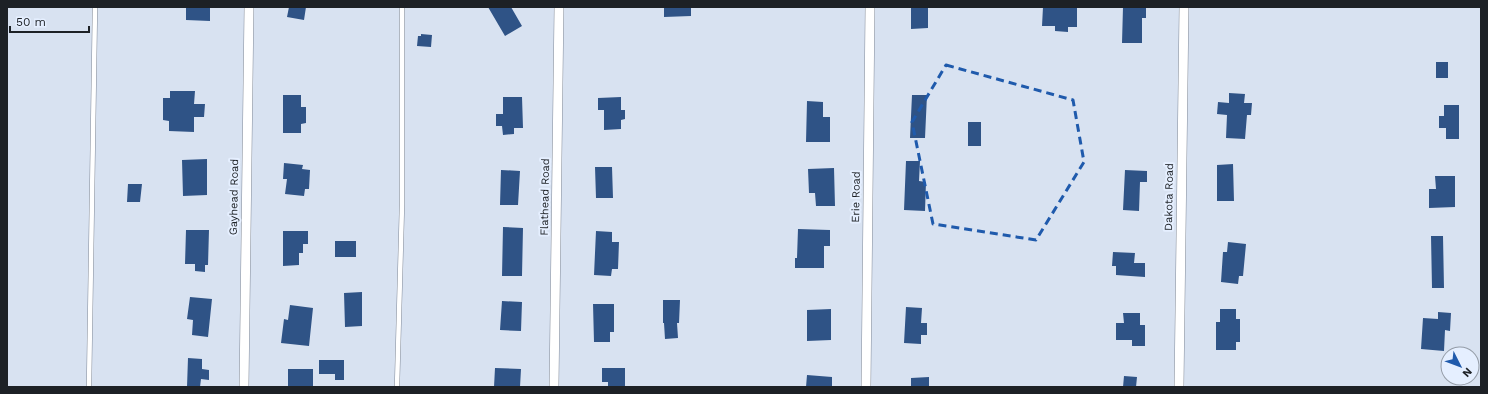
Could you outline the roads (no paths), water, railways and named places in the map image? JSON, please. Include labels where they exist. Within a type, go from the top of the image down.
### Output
[{"type":"street","name":"Gayhead Road","points":[[244,387],[249,7]]},
{"type":"street","name":"Flathead Road","points":[[554,387],[559,7]]},
{"type":"street","name":"Erie Road","points":[[866,387],[870,7]]},
{"type":"street","name":"Dakota Road","points":[[1179,387],[1184,7]]},
{"type":"lane","points":[[89,387],[95,7]]},
{"type":"lane","points":[[398,387],[402,205],[402,7]]}]
